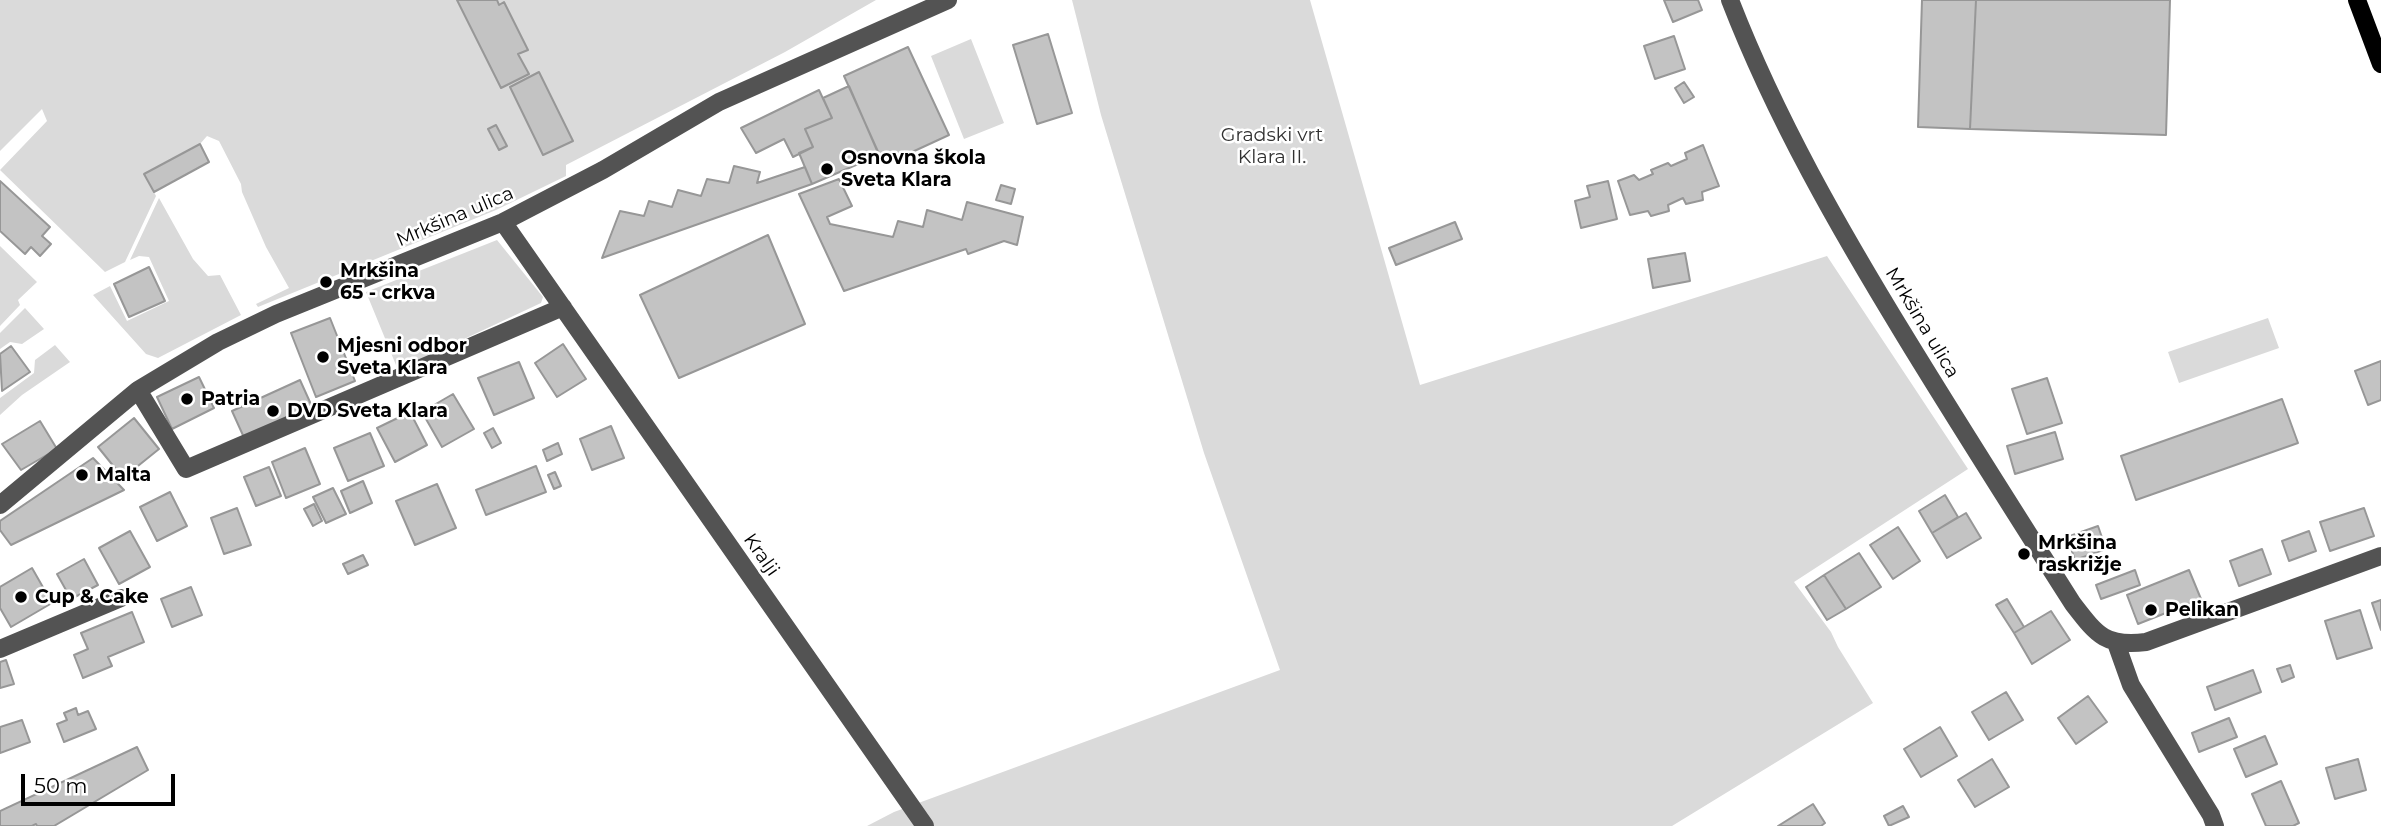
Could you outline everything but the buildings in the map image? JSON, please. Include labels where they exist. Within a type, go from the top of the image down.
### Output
[{"type":"main road","points":[[2357,0],[2381,64]]},
{"type":"street","name":"Mrkšina ulica","points":[[0,505],[138,390],[218,342],[276,314],[503,222],[603,170],[719,102],[948,0]]},
{"type":"street","name":"Mrkšina ulica","points":[[1730,0],[1769,93],[1847,242],[2073,604],[2104,638],[2116,643]]},
{"type":"street","name":"Kralji","points":[[503,222],[925,826]]},
{"type":"street","points":[[138,390],[186,469],[563,307]]},
{"type":"street","points":[[2116,643],[2124,645],[2146,642],[2381,556]]},
{"type":"street","points":[[0,649],[121,598]]},
{"type":"street","points":[[2116,643],[2131,685],[2211,815],[2215,826]]},
{"type":"green space","points":[[0,0],[876,0],[785,52],[566,165],[566,176],[496,210],[258,307],[256,304],[289,288],[266,247],[241,184],[219,141],[207,136],[200,144],[145,174],[156,196],[125,262],[105,272],[0,170],[47,121],[42,109],[0,151]]},
{"type":"green space","name":"Gradski vrt Klara II.","points":[[1072,0],[1310,0],[1420,385],[1827,256],[1968,469],[1794,582],[1831,632],[1873,703],[1672,826],[867,826],[894,812],[1280,670],[1204,453],[1101,115]]},
{"type":"green space","points":[[971,39],[1004,123],[964,139],[931,56]]},
{"type":"green space","points":[[159,198],[193,259],[208,276],[220,275],[241,315],[158,358],[146,354],[93,295],[110,286],[127,321],[169,301],[149,257],[139,256],[130,260]]},
{"type":"green space","points":[[497,240],[543,297],[541,303],[398,370],[366,292]]},
{"type":"green space","points":[[0,246],[37,282],[18,300],[20,305],[0,326]]},
{"type":"green space","points":[[25,308],[44,329],[22,344],[10,342],[0,349],[0,333]]},
{"type":"green space","points":[[2268,318],[2279,348],[2179,383],[2168,352]]},
{"type":"green space","points":[[55,345],[70,362],[22,395],[0,415],[0,398],[34,373],[35,360]]},
{"type":"place","name":"Osnovna škola Sveta Klara","points":[[827,169]]},
{"type":"place","name":"Mrkšina 65 - crkva","points":[[326,282]]},
{"type":"place","name":"Mjesni odbor Sveta Klara","points":[[323,357]]},
{"type":"place","name":"Patria","points":[[187,399]]},
{"type":"place","name":"DVD Sveta Klara","points":[[273,411]]},
{"type":"place","name":"Malta","points":[[82,475]]},
{"type":"place","name":"Mrkšina raskrižje","points":[[2024,554]]},
{"type":"place","name":"Cup & Cake","points":[[21,597]]},
{"type":"place","name":"Pelikan","points":[[2151,610]]}]
